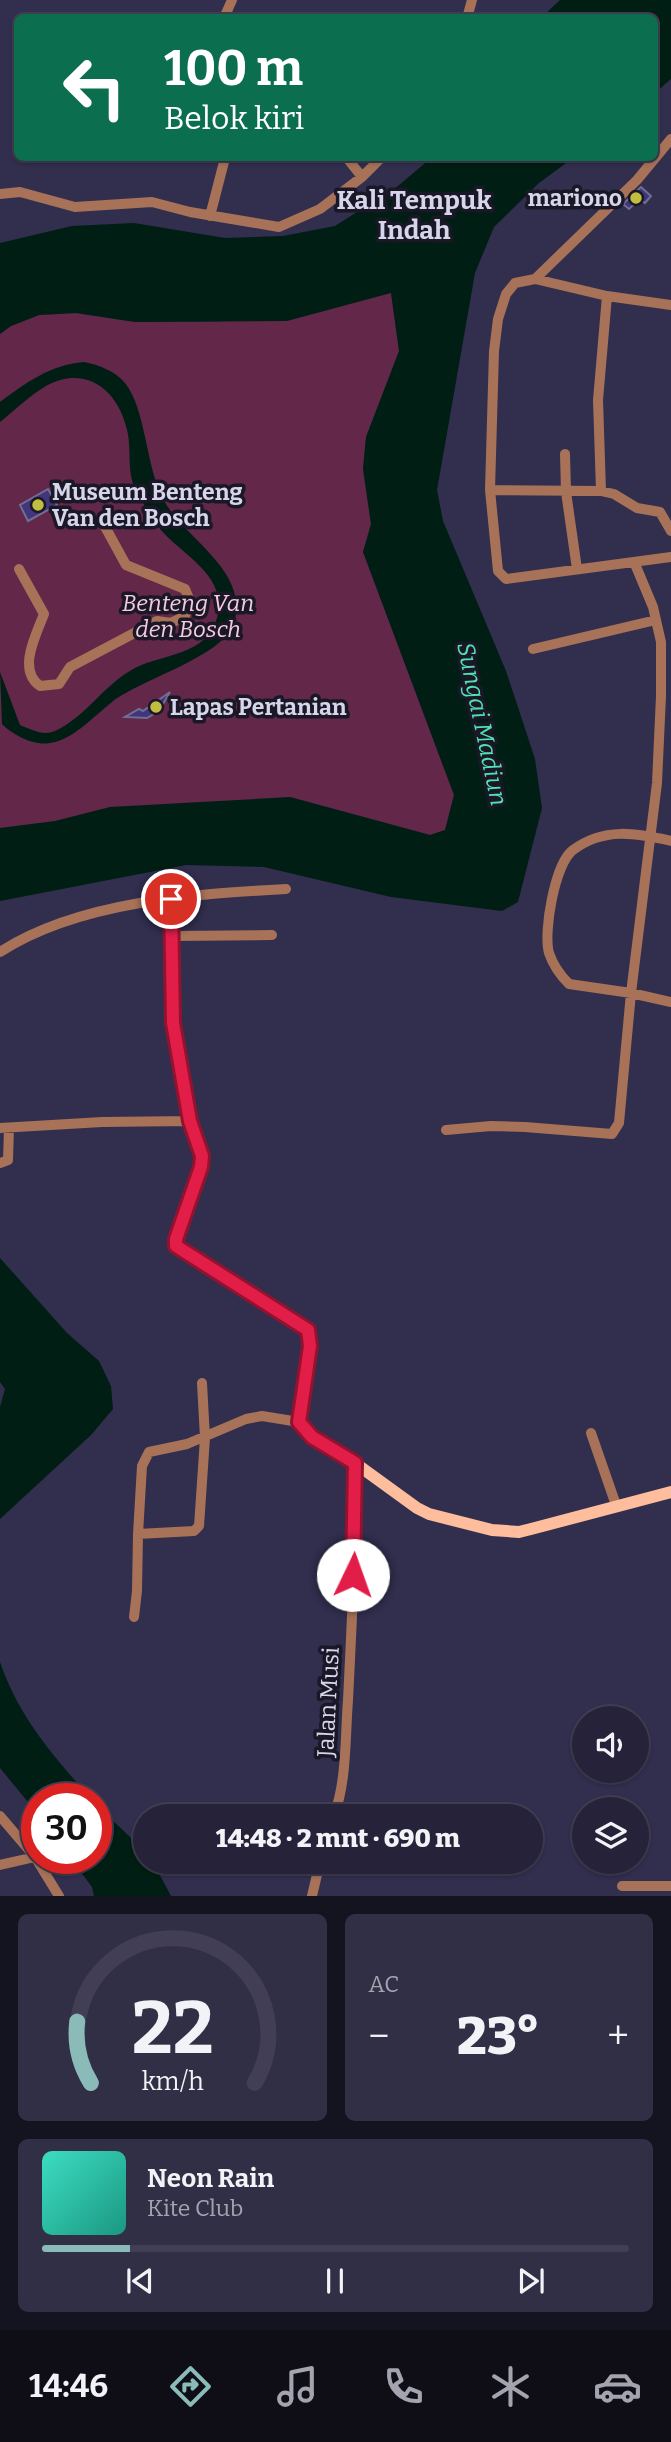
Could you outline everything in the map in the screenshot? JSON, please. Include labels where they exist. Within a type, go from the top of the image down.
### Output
[{"type":"main road","points":[[355,1463],[417,1508],[448,1520],[492,1530],[519,1532],[671,1493]]},
{"type":"street","points":[[658,155],[671,139]]},
{"type":"street","points":[[210,216],[224,161]]},
{"type":"street","points":[[349,161],[362,177]]},
{"type":"street","points":[[0,194],[20,192],[75,206],[152,202],[263,226],[286,225],[320,209],[362,177],[378,161]]},
{"type":"street","points":[[653,161],[637,180],[535,279],[512,286],[506,294],[498,319],[494,351],[490,490],[498,571],[502,577],[512,580],[671,558]]},
{"type":"street","points":[[535,279],[607,296],[671,305]]},
{"type":"street","points":[[601,491],[598,400],[607,296]]},
{"type":"street","points":[[565,454],[566,492],[577,569]]},
{"type":"street","points":[[490,490],[601,491],[614,494],[637,508],[660,512],[671,531]]},
{"type":"street","points":[[19,569],[44,614],[29,666],[33,681],[40,686],[59,684],[70,667],[157,621],[171,623],[185,616],[190,601],[185,589],[126,565],[103,523]]},
{"type":"street","points":[[446,1130],[491,1126],[525,1127],[611,1135],[619,1123],[631,993],[651,836],[661,696],[661,642],[656,620],[635,564]]},
{"type":"street","points":[[533,649],[656,620]]},
{"type":"street","points":[[671,841],[616,832],[573,850],[562,865],[548,921],[549,952],[557,971],[569,984],[671,1002]]},
{"type":"street","points":[[0,952],[27,936],[66,922],[171,899],[286,889]]},
{"type":"street","points":[[171,899],[173,1023],[201,1167],[176,1239],[176,1246],[308,1330],[310,1346],[299,1422]]},
{"type":"street","points":[[173,936],[272,935]]},
{"type":"street","points":[[0,1163],[8,1160],[10,1154],[4,1128],[102,1122],[190,1121]]},
{"type":"street","points":[[138,1534],[197,1529],[205,1438],[202,1383]]},
{"type":"street","points":[[134,1617],[142,1466],[146,1455],[205,1438],[246,1419],[262,1416],[299,1422],[312,1437],[355,1463]]},
{"type":"street","points":[[591,1433],[616,1505]]},
{"type":"street","name":"Jalan Musi","points":[[337,1804],[342,1788],[347,1706],[356,1524],[355,1463]]},
{"type":"street","points":[[0,1816],[21,1841]]},
{"type":"street","points":[[0,1865],[21,1860]]},
{"type":"street","points":[[45,1874],[59,1896]]},
{"type":"street","points":[[312,1896],[317,1874]]},
{"type":"street","points":[[622,1886],[671,1886]]},
{"type":"green space","name":"Benteng Van den Bosch","points":[[391,292],[399,351],[366,437],[363,469],[371,524],[363,552],[454,795],[445,830],[430,835],[290,797],[0,828],[0,334],[11,326],[40,315],[76,313],[135,322],[216,322]]},
{"type":"water","points":[[560,0],[671,0],[671,79],[658,90],[658,14],[545,14]]},
{"type":"water","name":"Sungai Madiun","points":[[427,161],[569,161],[539,183],[494,227],[475,273],[437,490],[443,521],[506,671],[535,759],[542,808],[518,902],[502,911],[391,897],[264,867],[186,865],[0,901],[0,828],[55,821],[110,807],[290,797],[430,835],[445,830],[454,795],[363,552],[371,524],[363,469],[366,437],[399,351],[391,293],[287,321],[135,322],[76,313],[39,315],[11,326],[0,334],[0,243],[72,226],[134,223],[225,238],[283,236],[335,226],[398,186]]},
{"type":"water","points":[[84,362],[116,375],[132,394],[157,486],[172,513],[224,571],[236,604],[234,623],[227,635],[198,657],[125,693],[67,737],[50,743],[37,743],[18,736],[2,724],[0,672],[20,725],[38,732],[55,731],[76,718],[114,683],[135,668],[183,652],[204,639],[217,618],[219,602],[209,576],[157,525],[135,489],[131,477],[126,426],[115,401],[106,391],[85,379],[60,380],[34,394],[0,422],[0,402],[29,381],[60,367]]},
{"type":"water","points":[[0,1258],[67,1333],[99,1361],[111,1386],[113,1409],[91,1435],[0,1519],[0,1407],[5,1389],[0,1382]]},
{"type":"water","points":[[0,1662],[27,1718],[78,1783],[21,1783],[21,1794],[0,1768]]},
{"type":"water","points":[[112,1820],[133,1840],[133,1874],[159,1874],[171,1896],[94,1896],[92,1887],[82,1874],[112,1874]]},
{"type":"building","name":"mariono","points":[[641,187],[651,196],[645,203],[640,199],[629,209],[623,204]]},
{"type":"building","name":"Museum Benteng Van den Bosch","points":[[48,489],[57,505],[28,521],[20,505]]},
{"type":"building","name":"Lapas Pertanian","points":[[170,692],[159,711],[147,718],[125,717],[139,709],[143,711]]},
{"type":"place","name":"mariono","points":[[636,198]]},
{"type":"place","name":"Museum Benteng Van den Bosch","points":[[38,505]]},
{"type":"place","name":"Lapas Pertanian","points":[[156,707]]},
{"type":"district","name":"Kali Tempuk Indah","points":[[414,215]]},
{"type":"route","points":[[171,899],[173,1023],[190,1121],[202,1156],[176,1246],[308,1330],[310,1346],[299,1422],[301,1428],[312,1437],[355,1463],[353,1575]]}]
